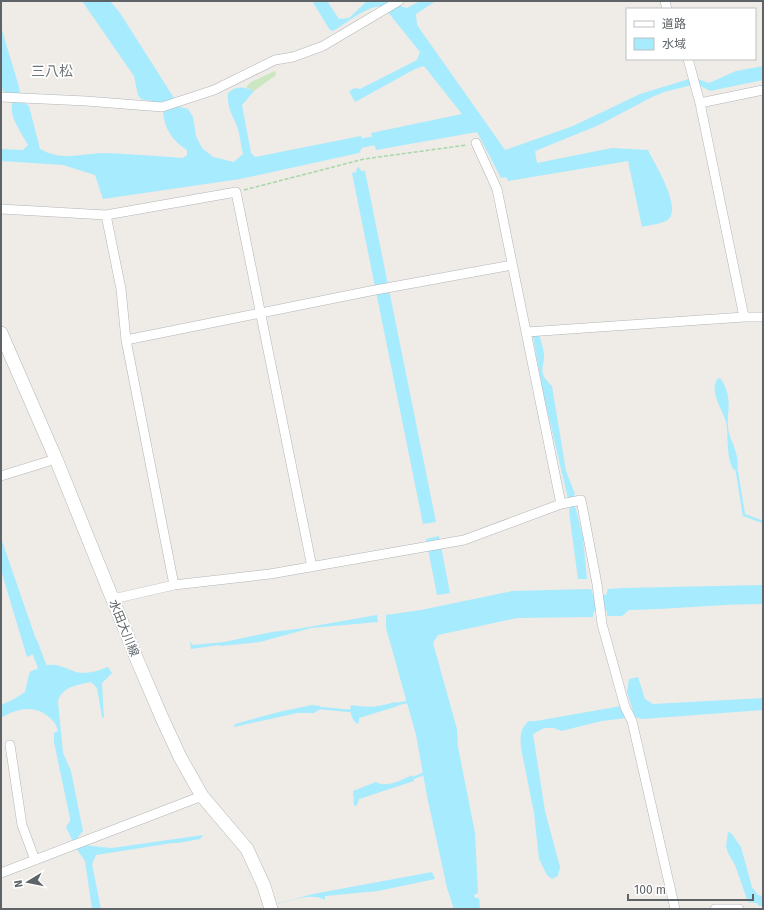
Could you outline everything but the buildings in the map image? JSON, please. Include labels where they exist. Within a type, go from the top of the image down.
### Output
[{"type":"main road","name":"水田大川線","points":[[1,333],[56,459],[162,718],[180,757],[202,796],[247,850],[264,886],[271,909]]},
{"type":"street","points":[[1,97],[86,101],[162,107],[214,90],[275,60],[293,57],[323,46],[399,1]]},
{"type":"street","points":[[688,60],[698,98],[744,317]]},
{"type":"street","points":[[698,98],[763,90]]},
{"type":"street","points":[[476,143],[497,189],[527,332],[560,504]]},
{"type":"street","points":[[1,209],[106,215],[172,205],[236,192],[312,567]]},
{"type":"street","points":[[106,215],[121,289],[126,340],[174,585]]},
{"type":"street","points":[[126,340],[370,291],[512,265]]},
{"type":"street","points":[[527,332],[744,317],[763,317]]},
{"type":"street","points":[[1,476],[56,459]]},
{"type":"street","points":[[113,599],[174,585],[270,574],[456,541],[560,504],[580,500],[597,584],[602,624],[625,707],[632,721],[675,909]]},
{"type":"street","points":[[10,745],[22,825],[35,860]]},
{"type":"street","points":[[1,873],[202,796]]},
{"type":"street","points":[[715,909],[739,909]]},
{"type":"path","points":[[236,192],[364,159],[476,143]]},
{"type":"green space","points":[[275,71],[276,75],[254,91],[246,87],[251,82]]},
{"type":"water","points":[[82,1],[110,1],[120,13],[174,98],[170,100],[177,106],[188,109],[193,117],[196,136],[202,148],[213,157],[234,162],[243,154],[238,129],[229,108],[228,99],[228,93],[234,89],[240,88],[247,88],[254,91],[242,105],[251,153],[255,157],[361,136],[363,146],[359,153],[240,179],[103,199],[95,175],[63,165],[1,161],[1,149],[23,150],[28,145],[14,118],[12,112],[13,102],[9,94],[3,91],[1,83],[1,27],[19,87],[21,100],[29,106],[40,149],[48,153],[65,156],[106,153],[183,158],[187,155],[187,150],[173,138],[165,124],[163,112],[169,109],[164,102],[141,99],[138,95],[134,76]]},
{"type":"water","points":[[312,1],[327,1],[339,19],[349,18],[367,1],[396,1],[400,6],[407,8],[420,1],[436,1],[416,14],[417,25],[505,150],[573,126],[640,94],[689,79],[695,78],[709,83],[736,71],[763,66],[763,80],[710,91],[699,85],[692,85],[664,92],[599,125],[535,151],[537,163],[612,148],[648,150],[666,187],[672,208],[671,216],[666,221],[642,227],[628,161],[508,181],[506,177],[501,178],[477,132],[376,150],[371,133],[462,114],[424,66],[415,69],[355,102],[349,91],[355,88],[360,89],[417,60],[420,52],[383,6],[363,12],[333,31],[330,30]]},
{"type":"water","points":[[359,167],[361,171],[365,171],[436,522],[423,524],[352,173],[356,172],[357,168]]},
{"type":"water","points":[[539,333],[544,353],[542,370],[544,377],[552,386],[566,471],[575,494],[572,498],[583,538],[587,579],[578,579],[569,512],[570,507],[542,388],[533,336]]},
{"type":"water","points":[[718,378],[721,379],[728,395],[728,429],[737,458],[737,472],[733,469],[729,456],[726,422],[715,394],[715,383]]},
{"type":"water","points":[[439,536],[450,593],[437,595],[426,539]]},
{"type":"water","points":[[1,538],[40,651],[27,657],[1,570]]},
{"type":"water","points":[[763,585],[763,604],[629,610],[622,616],[607,616],[607,611],[594,611],[593,617],[517,618],[438,635],[433,643],[457,729],[458,747],[475,833],[478,893],[474,895],[475,898],[479,898],[480,909],[454,909],[447,888],[427,796],[416,735],[386,628],[386,615],[421,610],[512,591],[589,589],[592,590],[593,596],[606,595],[608,589],[623,588]]},
{"type":"water","points":[[377,615],[378,622],[311,628],[260,642],[191,649],[190,642],[193,645],[224,642],[272,632]]},
{"type":"water","points":[[41,657],[44,666],[54,665],[82,673],[92,672],[108,667],[112,673],[102,683],[104,718],[102,717],[97,688],[91,682],[76,685],[67,689],[60,696],[58,701],[63,753],[71,771],[83,831],[78,837],[81,845],[112,848],[203,835],[200,839],[96,855],[92,864],[101,909],[92,909],[85,861],[76,848],[66,827],[70,821],[70,818],[54,742],[54,733],[58,731],[56,725],[44,714],[32,709],[13,712],[1,718],[1,705],[25,692],[29,674],[31,671],[40,668],[37,658]]},
{"type":"water","points":[[638,677],[645,699],[653,704],[763,698],[763,710],[642,719],[635,717],[627,692],[629,679]]},
{"type":"water","points":[[395,702],[399,703],[398,706],[359,718],[359,722],[357,724],[351,715],[351,705],[373,706]]},
{"type":"water","points":[[312,705],[320,706],[320,709],[314,713],[297,713],[234,727],[235,724]]},
{"type":"water","points":[[621,706],[626,718],[602,721],[561,731],[554,728],[544,728],[533,734],[545,811],[560,867],[558,876],[552,879],[547,875],[539,859],[534,813],[521,748],[522,730],[529,721]]},
{"type":"water","points":[[412,775],[414,781],[359,799],[357,805],[354,806],[353,791],[376,782],[380,784],[394,783]]},
{"type":"water","points":[[728,832],[731,833],[741,847],[752,887],[758,895],[763,896],[763,906],[759,906],[757,903],[748,902],[735,865],[726,846]]},
{"type":"water","points":[[432,872],[435,879],[378,891],[325,896],[325,900],[308,897],[276,904],[313,894]]},
{"type":"waterway","points":[[351,145],[384,139]]},
{"type":"waterway","points":[[737,472],[744,515],[763,522]]},
{"type":"waterway","points":[[33,642],[43,669]]},
{"type":"waterway","points":[[398,704],[407,702]]},
{"type":"waterway","points":[[320,708],[351,711]]},
{"type":"waterway","points":[[413,778],[423,774]]},
{"type":"district","name":"三八松","points":[[52,71]]}]
